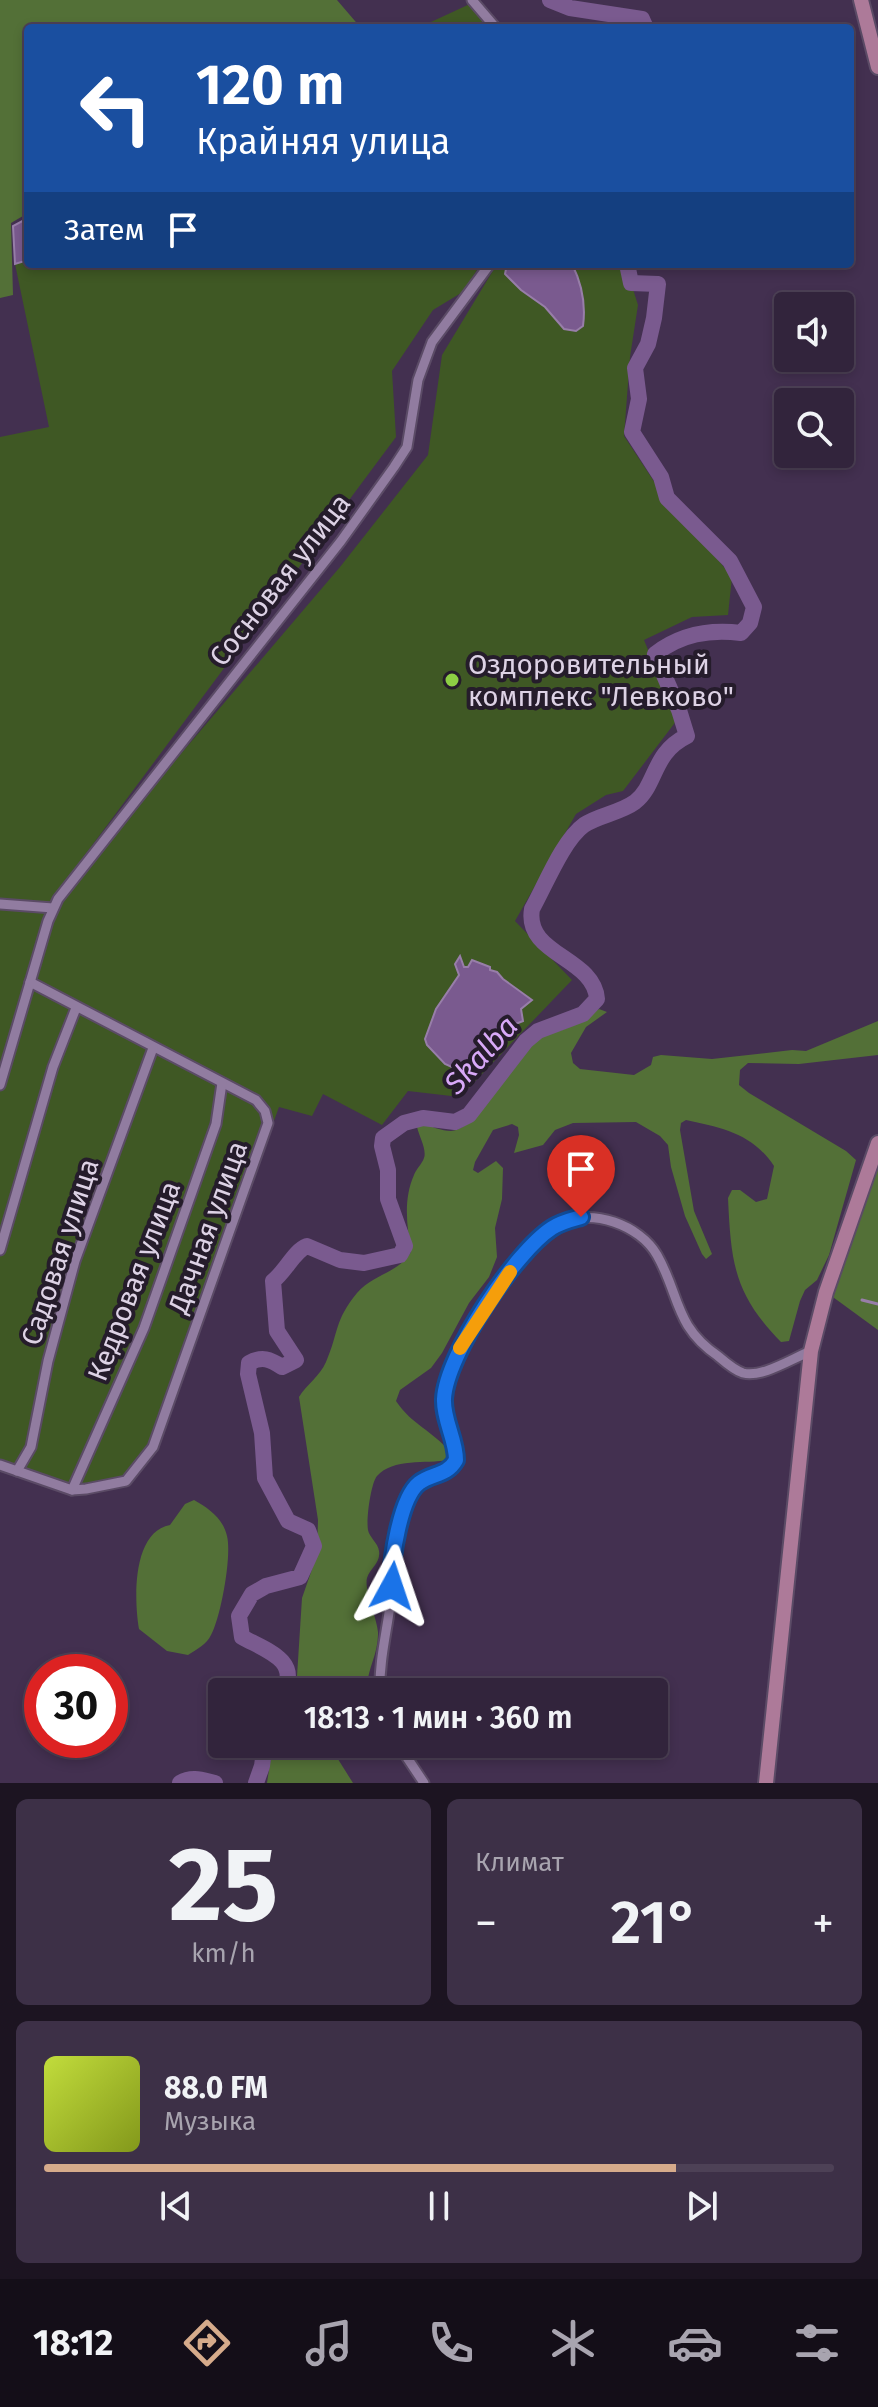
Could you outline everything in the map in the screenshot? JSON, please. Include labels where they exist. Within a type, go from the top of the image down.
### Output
[{"type":"street","points":[[472,0],[493,24]]},
{"type":"street","points":[[861,0],[878,67]]},
{"type":"street","name":"Сосновая улица","points":[[56,904],[139,794],[341,541],[394,467],[407,447],[418,380],[432,342],[487,268]]},
{"type":"street","points":[[0,904],[56,904],[0,1085]]},
{"type":"street","name":"Дачная улица","points":[[0,1465],[72,1490],[126,1481],[153,1447],[268,1123],[265,1111],[256,1100],[30,982]]},
{"type":"street","points":[[0,1250],[53,1067],[76,1008]]},
{"type":"street","name":"Садовая улица","points":[[17,1471],[31,1447],[48,1361],[75,1261],[153,1048]]},
{"type":"street","name":"Кедровая улица","points":[[72,1490],[144,1328],[216,1124],[222,1083]]},
{"type":"street","points":[[766,1783],[811,1351],[826,1292],[878,1143]]},
{"type":"street","points":[[380,1678],[391,1602],[393,1555],[405,1507],[415,1486],[425,1479],[446,1473],[456,1460],[444,1407],[452,1363],[508,1274],[549,1230],[564,1221],[589,1218],[617,1223],[641,1237],[659,1257],[678,1309],[690,1331],[711,1352],[742,1372],[760,1374],[811,1351]]},
{"type":"street","points":[[407,1758],[424,1783]]},
{"type":"green space","points":[[0,0],[337,0],[358,24],[24,24],[24,215],[11,223],[13,295],[0,298]]},
{"type":"green space","points":[[472,3],[487,24],[427,24]]},
{"type":"green space","points":[[24,220],[24,268],[478,268],[466,290],[433,310],[392,371],[396,437],[50,902],[52,905],[340,567],[428,455],[442,355],[495,268],[626,268],[638,305],[630,357],[624,436],[655,483],[732,577],[728,615],[692,617],[644,640],[677,720],[623,791],[606,795],[576,814],[515,921],[572,980],[460,1097],[408,1091],[382,1125],[323,1094],[312,1116],[279,1107],[157,1442],[119,1484],[85,1492],[51,1489],[0,1463],[0,437],[49,427],[15,264],[13,226]]},
{"type":"green space","points":[[599,1009],[607,1012],[586,1027],[571,1053],[573,1063],[580,1069],[634,1075],[651,1065],[653,1057],[661,1055],[712,1059],[806,1051],[878,1021],[878,1055],[799,1064],[748,1063],[740,1070],[739,1085],[749,1093],[856,1160],[829,1255],[817,1280],[805,1290],[789,1341],[781,1342],[765,1325],[744,1292],[731,1241],[728,1198],[732,1190],[740,1190],[756,1202],[767,1199],[774,1166],[756,1146],[724,1129],[686,1120],[681,1123],[694,1211],[712,1254],[706,1259],[685,1216],[668,1145],[660,1136],[636,1122],[573,1123],[555,1130],[543,1145],[514,1153],[518,1127],[512,1124],[493,1130],[473,1170],[478,1173],[496,1161],[503,1168],[502,1199],[495,1228],[497,1257],[489,1277],[469,1303],[442,1353],[431,1368],[400,1390],[396,1401],[449,1451],[448,1460],[392,1466],[375,1480],[368,1530],[379,1555],[368,1574],[367,1583],[378,1632],[368,1678],[297,1678],[302,1598],[317,1555],[318,1520],[299,1397],[323,1367],[341,1319],[357,1293],[399,1265],[411,1252],[407,1222],[408,1194],[425,1155],[417,1127],[421,1123],[447,1131],[461,1128],[484,1107],[534,1042],[571,1026]]},
{"type":"green space","points":[[878,1143],[878,1330],[826,1292]]},
{"type":"green space","points":[[194,1500],[210,1510],[222,1524],[227,1536],[228,1557],[225,1586],[215,1626],[207,1641],[188,1655],[167,1651],[139,1629],[136,1602],[138,1569],[148,1540],[158,1530],[170,1525],[185,1504]]},
{"type":"green space","points":[[271,1758],[337,1758],[353,1783],[267,1783]]},
{"type":"water","points":[[24,220],[24,261],[15,264],[13,226]]},
{"type":"water","points":[[506,268],[574,268],[582,294],[583,326],[576,331],[564,329],[545,307],[505,274]]},
{"type":"water","points":[[460,956],[464,967],[468,967],[472,960],[490,967],[532,1000],[521,1009],[523,1021],[513,1025],[510,1032],[488,1052],[475,1072],[465,1073],[445,1064],[425,1039],[436,1009],[459,975],[455,964]]},
{"type":"waterway","name":"Skalba","points":[[550,0],[570,8],[642,19],[644,24]]},
{"type":"waterway","name":"Skalba","points":[[287,1678],[284,1664],[278,1657],[242,1637],[239,1616],[252,1594],[266,1586],[300,1577],[314,1546],[308,1530],[288,1521],[265,1478],[262,1433],[248,1374],[249,1363],[258,1360],[270,1360],[282,1367],[296,1360],[277,1331],[273,1281],[307,1246],[340,1260],[364,1263],[400,1255],[405,1246],[388,1199],[383,1138],[404,1123],[423,1118],[455,1122],[469,1115],[526,1041],[538,1031],[583,1014],[597,999],[593,985],[584,974],[538,937],[532,924],[532,909],[576,832],[584,825],[635,802],[667,751],[687,736],[655,654],[696,634],[741,633],[750,623],[754,607],[730,561],[667,498],[661,477],[632,432],[639,399],[635,368],[648,344],[658,284],[631,283],[628,268]]},
{"type":"waterway","points":[[862,1300],[878,1304]]},
{"type":"waterway","name":"Skalba","points":[[256,1783],[263,1758]]},
{"type":"waterway","name":"Skalba","points":[[180,1783],[193,1779],[215,1783]]},
{"type":"slow traffic","points":[[460,1348],[510,1272]]},
{"type":"place","name":"Оздоровительный комплекс \"Левково\"","points":[[452,680]]},
{"type":"route","points":[[392,1586],[393,1555],[409,1495],[425,1479],[446,1473],[456,1460],[444,1396],[452,1363],[460,1347],[529,1248],[564,1221],[581,1217]]}]
